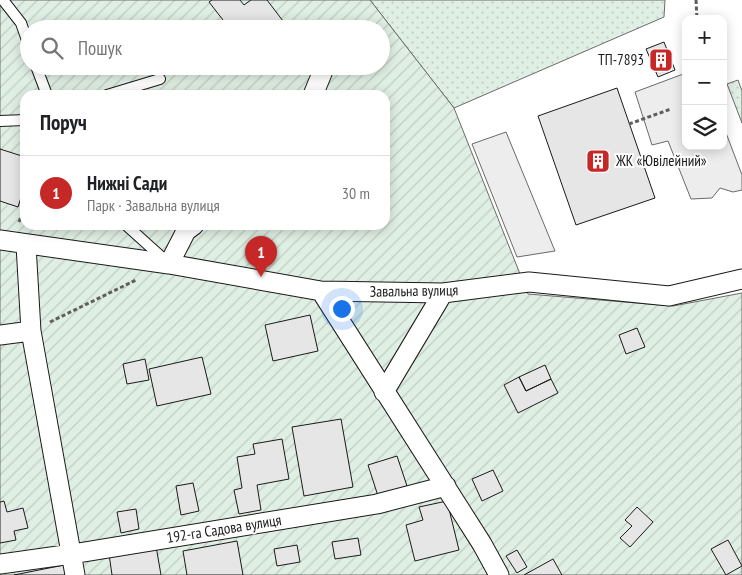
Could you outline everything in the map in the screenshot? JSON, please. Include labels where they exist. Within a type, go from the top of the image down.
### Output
[{"type":"street","points":[[314,90],[320,75]]},
{"type":"street","points":[[169,264],[187,230]]},
{"type":"street","name":"Завальна вулиця","points":[[0,240],[169,264],[321,290],[443,293],[529,282],[669,296],[742,279]]},
{"type":"street","points":[[26,245],[31,332],[76,575]]},
{"type":"street","points":[[321,290],[384,392],[446,486],[482,544],[498,575]]},
{"type":"street","points":[[384,392],[443,293]]},
{"type":"street","points":[[0,335],[31,332]]},
{"type":"street","name":"192-га Садова вулиця","points":[[0,564],[377,504],[446,486]]},
{"type":"lane","points":[[3,0],[20,22]]},
{"type":"lane","points":[[39,75],[45,90]]},
{"type":"lane","points":[[125,90],[160,80]]},
{"type":"lane","points":[[0,121],[20,120]]},
{"type":"lane","points":[[132,230],[169,264]]},
{"type":"path","points":[[696,0],[697,15]]},
{"type":"path","points":[[629,124],[671,110]]},
{"type":"path","points":[[31,332],[169,264]]},
{"type":"green space","points":[[0,0],[370,0],[386,20],[20,20],[20,75],[390,75],[390,26],[454,108],[528,294],[673,306],[742,293],[742,575],[0,575]]},
{"type":"green space","points":[[370,0],[665,0],[664,17],[454,108],[390,26],[390,20],[386,20]]},
{"type":"green space","points":[[738,80],[742,91],[742,123],[727,84]]},
{"type":"shaded area","points":[[682,74],[682,150],[727,150],[727,136],[742,175],[742,190],[733,192],[720,188],[712,198],[691,199],[668,141],[652,145],[635,92]]},
{"type":"shaded area","points":[[506,132],[555,251],[517,257],[472,144]]},
{"type":"building","points":[[212,0],[240,0],[244,5],[251,0],[267,0],[282,20],[223,20],[209,2]]},
{"type":"building","name":"ТП-7893","points":[[664,42],[675,70],[658,77],[646,49]]},
{"type":"building","name":"ЖК «Ювілейний»","points":[[617,88],[655,198],[576,225],[538,116]]},
{"type":"building","points":[[0,149],[20,155],[20,201],[18,207],[0,201]]},
{"type":"building","points":[[310,315],[318,351],[273,361],[265,325]]},
{"type":"building","points":[[637,328],[645,347],[626,354],[619,335]]},
{"type":"building","points":[[202,357],[211,394],[157,406],[149,369]]},
{"type":"building","points":[[145,359],[149,380],[127,384],[123,364]]},
{"type":"building","points":[[545,365],[551,379],[526,391],[519,377]]},
{"type":"building","points":[[519,377],[526,391],[551,379],[558,393],[518,413],[504,385]]},
{"type":"building","points":[[341,419],[353,487],[304,496],[292,427]]},
{"type":"building","points":[[282,439],[289,479],[257,485],[261,510],[239,514],[234,490],[242,488],[237,457],[255,454],[253,444]]},
{"type":"building","points":[[397,456],[407,486],[378,496],[368,465]]},
{"type":"building","points":[[493,470],[503,491],[482,501],[472,479]]},
{"type":"building","points":[[193,483],[199,511],[181,515],[176,486]]},
{"type":"building","points":[[4,501],[7,512],[23,508],[28,528],[14,531],[16,540],[0,543],[0,502]]},
{"type":"building","points":[[447,501],[459,550],[415,561],[406,525],[423,520],[419,507]]},
{"type":"building","points":[[637,507],[653,522],[630,547],[620,538],[632,526],[625,520]]},
{"type":"building","points":[[136,509],[139,529],[121,533],[117,512]]},
{"type":"building","points":[[358,538],[361,555],[335,559],[332,542]]},
{"type":"building","points":[[728,540],[742,566],[726,575],[711,549]]},
{"type":"building","points":[[237,541],[243,575],[187,575],[183,551]]},
{"type":"building","points":[[297,545],[300,562],[277,566],[274,549]]},
{"type":"building","points":[[156,546],[161,575],[112,575],[109,554]]},
{"type":"building","points":[[517,550],[527,567],[517,573],[506,556]]},
{"type":"building","points":[[553,559],[562,575],[524,575]]},
{"type":"building","points":[[64,565],[66,575],[14,575]]},
{"type":"place","name":"ТП-7893","points":[[661,60]]},
{"type":"place","name":"ЖК «Ювілейний»","points":[[598,161]]},
{"type":"place","name":"Нижні Сади","points":[[261,277]]}]
